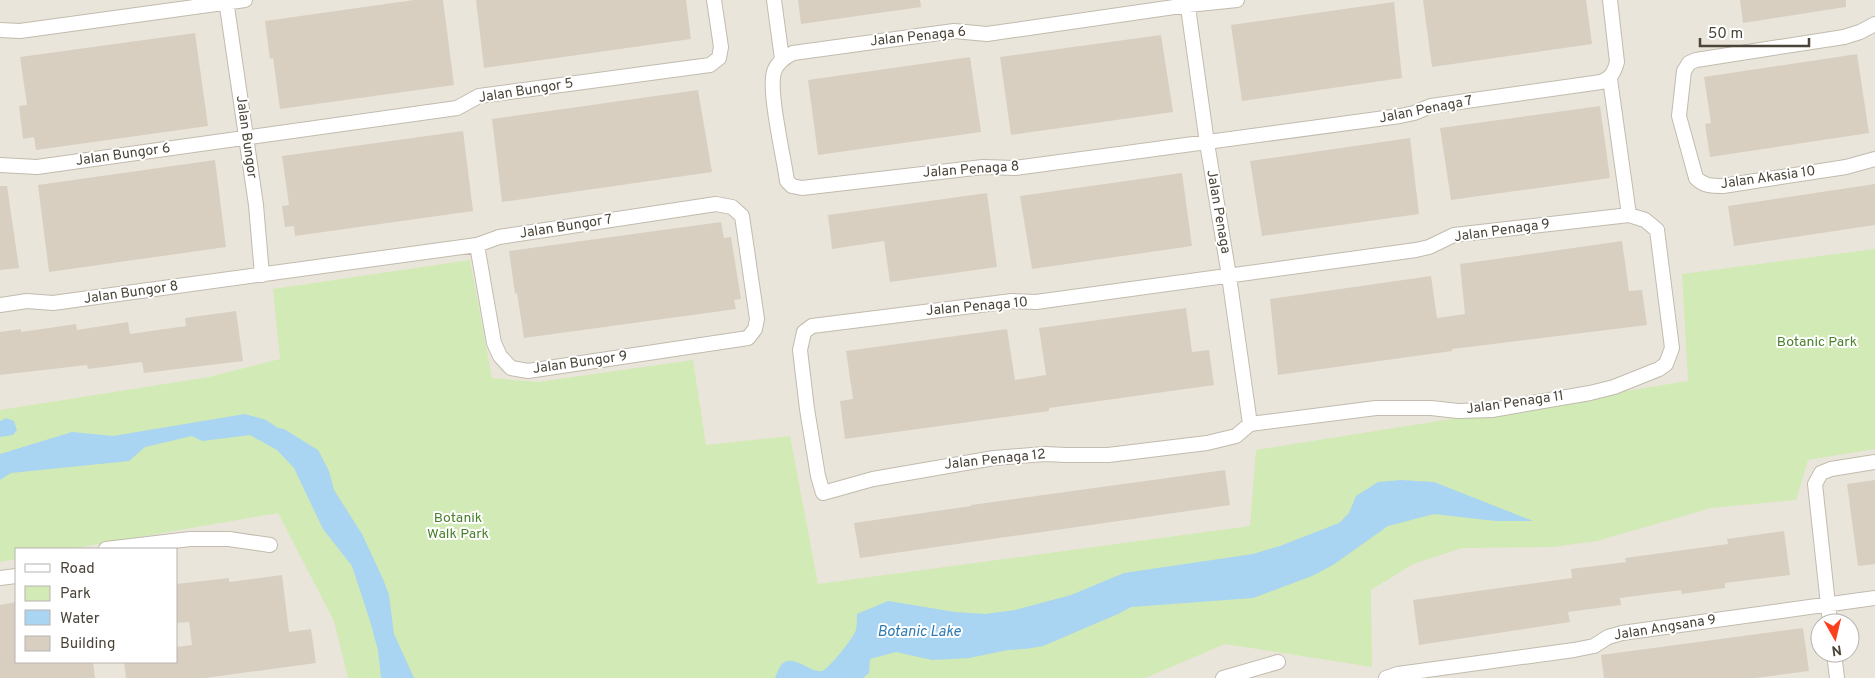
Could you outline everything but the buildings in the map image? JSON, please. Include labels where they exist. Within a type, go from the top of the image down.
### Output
[{"type":"street","points":[[0,30],[20,31],[245,0]]},
{"type":"street","name":"Jalan Bungor 5","points":[[246,138],[457,108],[479,96],[710,65],[719,58],[720,47],[714,0]]},
{"type":"street","points":[[774,0],[782,59]]},
{"type":"street","name":"Jalan Penaga 6","points":[[782,59],[793,53],[944,32],[968,31],[987,34],[1188,3],[1237,0]]},
{"type":"street","points":[[1610,0],[1617,62],[1615,71],[1610,79],[1628,215]]},
{"type":"street","name":"Jalan Bungor","points":[[226,2],[256,204],[262,275]]},
{"type":"street","name":"Jalan Penaga","points":[[1188,3],[1206,143],[1229,276],[1250,424]]},
{"type":"street","name":"Jalan Akasia 10","points":[[1875,24],[1860,32],[1844,37],[1696,60],[1689,63],[1684,71],[1679,116],[1696,178],[1702,184],[1710,186],[1723,186],[1846,166],[1875,158]]},
{"type":"street","name":"Jalan Penaga 8","points":[[782,59],[774,71],[773,87],[779,131],[787,181],[792,186],[802,188],[983,166],[1015,168],[1206,143]]},
{"type":"street","name":"Jalan Penaga 7","points":[[1206,143],[1400,116],[1431,106],[1601,82],[1610,79]]},
{"type":"street","name":"Jalan Bungor 6","points":[[0,165],[37,167],[246,138]]},
{"type":"street","name":"Jalan Bungor 7","points":[[262,275],[477,245],[499,237],[716,204],[732,207],[742,216],[757,319],[755,329],[748,338]]},
{"type":"street","name":"Jalan Penaga 9","points":[[1229,276],[1416,250],[1429,247],[1454,235],[1628,215],[1645,220],[1657,230],[1663,286]]},
{"type":"street","name":"Jalan Bungor 9","points":[[477,245],[494,343],[500,356],[511,368],[528,370],[748,338]]},
{"type":"street","name":"Jalan Bungor 8","points":[[0,305],[26,301],[53,303],[262,275]]},
{"type":"street","name":"Jalan Penaga 10","points":[[807,409],[800,350],[804,332],[812,326],[1012,301],[1036,302],[1229,276]]},
{"type":"street","name":"Jalan Penaga 11","points":[[1250,424],[1376,408],[1431,408],[1458,411],[1492,410],[1614,387],[1658,369],[1666,364],[1670,357],[1672,348],[1663,286]]},
{"type":"street","name":"Jalan Penaga 12","points":[[807,409],[818,476],[823,493],[881,477],[994,458],[1045,454],[1066,456],[1108,455],[1207,444],[1236,436],[1250,424]]},
{"type":"street","points":[[1829,613],[1815,484],[1821,473],[1831,469],[1875,462]]},
{"type":"street","points":[[114,548],[190,539],[229,540],[270,545]]},
{"type":"street","points":[[0,578],[15,576]]},
{"type":"street","name":"Jalan Angsana 9","points":[[1386,678],[1398,674],[1574,650],[1594,646],[1608,637],[1622,633],[1875,598]]},
{"type":"street","points":[[1223,678],[1278,662]]},
{"type":"street","points":[[1835,663],[1837,678]]},
{"type":"shaded area","points":[[0,0],[1875,0],[1875,678],[0,678]]},
{"type":"green space","name":"Botanik Walk Park","points":[[1875,249],[1875,449],[1808,460],[1796,500],[1711,508],[1597,541],[1552,547],[1462,548],[1413,564],[1371,590],[1372,667],[1225,644],[1145,678],[348,678],[334,621],[278,513],[76,548],[15,548],[15,559],[0,562],[0,410],[209,377],[280,359],[273,289],[470,260],[492,378],[538,382],[693,360],[706,445],[790,436],[818,584],[1250,526],[1256,450],[1688,381],[1682,274]]},
{"type":"water","points":[[245,414],[266,420],[318,450],[329,471],[334,490],[362,534],[383,579],[389,595],[394,634],[414,678],[381,678],[378,650],[352,566],[323,529],[294,468],[277,450],[250,435],[202,441],[192,436],[145,447],[129,461],[11,473],[0,480],[0,454],[72,432],[113,436]]},
{"type":"water","points":[[6,418],[14,421],[17,430],[13,435],[0,437],[0,421]]},
{"type":"water","name":"Botanic Lake","points":[[1401,480],[1434,482],[1533,521],[1496,521],[1434,514],[1388,526],[1333,565],[1312,576],[1253,598],[1131,607],[1043,646],[1008,650],[969,658],[932,660],[896,652],[870,659],[869,673],[863,678],[775,678],[781,665],[787,661],[797,662],[813,670],[822,671],[825,669],[854,634],[857,614],[888,601],[955,612],[985,614],[1015,610],[1071,595],[1124,573],[1253,554],[1280,546],[1339,523],[1349,513],[1356,496],[1378,482]]},
{"type":"park label","name":"Botanic Park","points":[[1817,342]]}]
